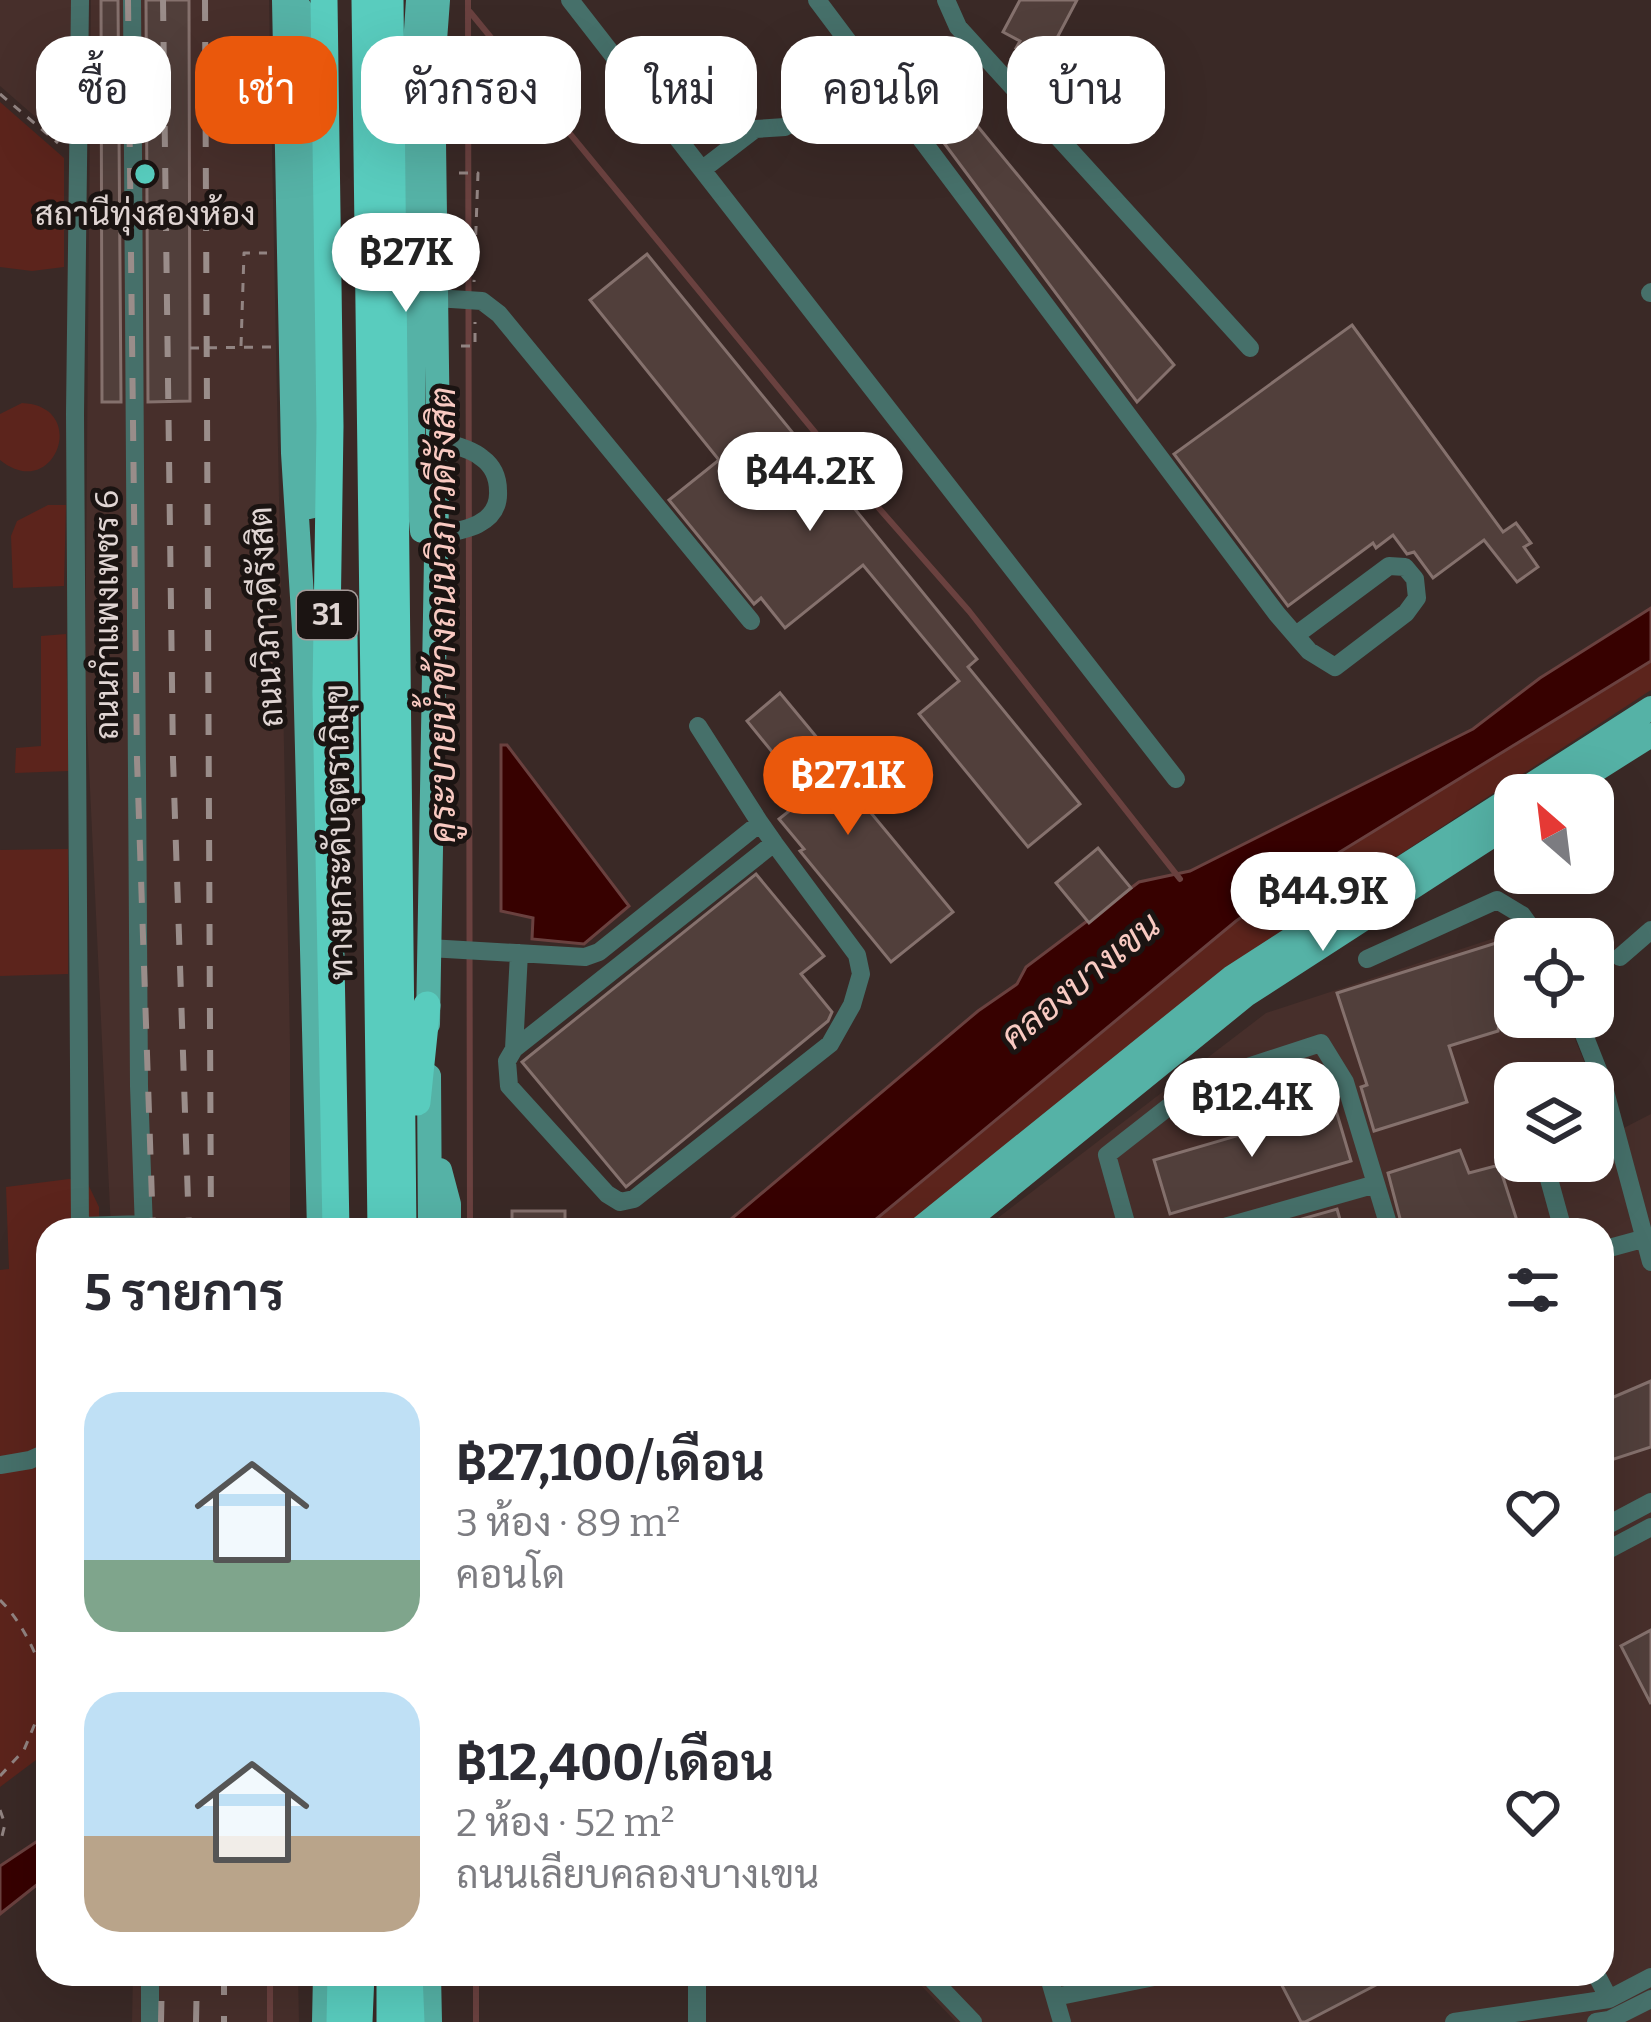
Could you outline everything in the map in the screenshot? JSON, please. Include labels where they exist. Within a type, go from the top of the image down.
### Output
[{"type":"highway","name":"ถนนวิภาวดีรังสิต","points":[[324,0],[334,1218]]},
{"type":"highway","name":"ทางยกระดับอุตราภิมุข","points":[[339,0],[349,1218]]},
{"type":"highway","name":"ทางยกระดับอุตราภิมุข","points":[[365,0],[404,1218]]},
{"type":"highway","name":"31","points":[[390,0],[404,1218]]},
{"type":"highway","points":[[405,1218],[427,1005]]},
{"type":"highway","points":[[314,1102],[332,1218]]},
{"type":"highway","points":[[340,2022],[341,1986]]},
{"type":"highway","points":[[359,2022],[360,1986]]},
{"type":"highway","points":[[390,1986],[390,2022]]},
{"type":"highway","points":[[410,1986],[411,2022]]},
{"type":"main road","name":"ถนนวิภาวดีรังสิต","points":[[284,0],[293,452],[304,629],[319,1218]]},
{"type":"main road","points":[[300,0],[313,446],[304,629]]},
{"type":"main road","points":[[418,0],[412,75],[448,445],[435,536],[432,632],[442,948],[427,1005],[430,1127],[449,1218]]},
{"type":"main road","points":[[432,632],[448,445],[436,298],[433,67],[438,0]]},
{"type":"main road","points":[[933,1218],[1232,976],[1651,708]]},
{"type":"main road","points":[[1589,774],[1651,735]]},
{"type":"main road","points":[[971,1218],[1246,995],[1494,835]]},
{"type":"main road","points":[[407,1218],[430,1127]]},
{"type":"main road","points":[[324,2022],[325,1986]]},
{"type":"main road","points":[[429,1986],[430,2022]]},
{"type":"street","points":[[80,0],[80,36]]},
{"type":"street","name":"ถนนกำแพงเพชร 6","points":[[133,0],[144,1218]]},
{"type":"street","points":[[570,0],[1176,779]]},
{"type":"street","points":[[817,0],[1296,634],[1309,651],[1335,667],[1406,613],[1418,598],[1415,579],[1405,567],[1389,566],[1296,634]]},
{"type":"street","points":[[946,0],[958,27],[1250,348]]},
{"type":"street","points":[[703,169],[755,129],[781,127]]},
{"type":"street","points":[[80,144],[75,471],[80,1218]]},
{"type":"street","points":[[436,298],[471,299],[499,314],[751,621]]},
{"type":"street","points":[[435,536],[468,528],[492,514],[498,501],[494,472],[448,445]]},
{"type":"street","points":[[698,726],[773,843],[847,938],[862,974],[845,1022],[830,1044],[634,1199],[620,1202],[607,1194],[509,1086],[507,1061],[514,1048],[773,843]]},
{"type":"street","points":[[442,948],[574,957],[599,952],[760,823]]},
{"type":"street","points":[[1367,959],[1497,900],[1524,918]]},
{"type":"street","points":[[1620,957],[1651,929]]},
{"type":"street","points":[[514,1048],[519,952]]},
{"type":"street","points":[[1585,1038],[1602,1080],[1651,1262]]},
{"type":"street","points":[[1125,1218],[1108,1155],[1199,1083],[1321,1043],[1345,1082],[1386,1218]]},
{"type":"street","points":[[1550,1182],[1560,1218]]},
{"type":"street","points":[[1256,1218],[1376,1184]]},
{"type":"street","points":[[1614,1247],[1646,1238]]},
{"type":"street","points":[[0,1465],[36,1457]]},
{"type":"street","points":[[1614,1522],[1651,1502]]},
{"type":"street","points":[[1614,1547],[1651,1527]]},
{"type":"street","points":[[1454,2022],[1609,1999],[1651,1977]]},
{"type":"street","points":[[150,1986],[150,2022]]},
{"type":"street","points":[[697,1986],[697,2022]]},
{"type":"street","points":[[939,1986],[973,2022]]},
{"type":"street","points":[[1051,1986],[1062,2022]]},
{"type":"street","points":[[1054,1997],[1109,1986]]},
{"type":"street","points":[[1602,1986],[1609,1999]]},
{"type":"street","points":[[1596,2022],[1651,1999]]},
{"type":"path","points":[[0,94],[36,124]]},
{"type":"path","points":[[463,173],[478,173],[474,265]]},
{"type":"path","points":[[241,347],[244,253],[289,252]]},
{"type":"path","points":[[0,1600],[23,1630],[36,1658]]},
{"type":"path","points":[[0,1776],[24,1750],[36,1721]]},
{"type":"path","points":[[0,1810],[5,1824],[0,1844]]},
{"type":"shaded area","points":[[0,0],[71,0],[72,36],[36,36],[36,117],[0,86]]},
{"type":"shaded area","points":[[91,0],[269,0],[270,36],[195,36],[195,144],[272,144],[290,1218],[110,1218],[85,683],[90,144],[171,144],[171,36],[91,36]]},
{"type":"shaded area","points":[[0,102],[36,134],[36,144],[48,144],[64,158],[64,267],[32,271],[0,267]]},
{"type":"shaded area","points":[[22,403],[43,408],[55,419],[60,434],[49,462],[36,470],[19,470],[0,460],[0,414]]},
{"type":"shaded area","points":[[48,505],[66,505],[64,586],[13,588],[11,536],[17,521]]},
{"type":"shaded area","points":[[66,634],[69,771],[15,773],[16,748],[41,746],[41,636]]},
{"type":"shaded area","points":[[1651,661],[1651,690],[1523,774],[1494,774],[1494,793],[1192,998],[923,1218],[877,1218],[1236,921]]},
{"type":"shaded area","points":[[68,849],[68,974],[0,976],[0,850]]},
{"type":"shaded area","points":[[1494,938],[1494,1038],[1575,1038],[1585,1062],[1494,1062],[1494,1182],[1614,1182],[1614,1133],[1651,1114],[1651,2022],[956,2022],[922,1986],[1614,1986],[1614,1218],[998,1218],[1266,1013]]},
{"type":"shaded area","points":[[69,1179],[87,1182],[99,1218],[36,1218],[36,1760],[0,1787],[0,1270],[9,1269],[6,1187]]},
{"type":"shaded area","points":[[133,1986],[298,1986],[299,2022],[132,2022]]},
{"type":"water","name":"คลองบางเขน","points":[[1651,608],[1651,661],[1236,921],[877,1218],[732,1218],[978,1011],[1017,984],[1026,967],[1139,882],[1190,871],[1473,729],[1540,678]]},
{"type":"water","points":[[501,745],[507,745],[629,906],[584,944],[532,939],[533,918],[501,911]]},
{"type":"water","points":[[36,1842],[36,1886],[0,1914],[0,1866]]},
{"type":"building","points":[[101,0],[118,0],[118,36],[101,36]]},
{"type":"building","points":[[146,0],[189,0],[190,401],[148,402],[147,144],[171,144],[171,36],[146,36]]},
{"type":"building","points":[[1020,0],[1077,0],[1058,36],[1003,32]]},
{"type":"building","points":[[983,133],[1174,365],[1137,402],[945,144],[983,144]]},
{"type":"building","points":[[101,144],[119,144],[121,402],[102,402]]},
{"type":"building","points":[[647,254],[977,659],[968,667],[1080,804],[1028,847],[919,714],[959,681],[863,565],[785,628],[761,598],[754,604],[669,500],[719,460],[590,300]]},
{"type":"building","points":[[1352,325],[1503,532],[1516,523],[1531,543],[1524,547],[1538,567],[1517,582],[1484,540],[1433,578],[1414,552],[1407,554],[1393,535],[1376,548],[1373,543],[1288,606],[1174,454]]},
{"type":"building","points":[[780,693],[953,912],[891,962],[779,819],[798,804],[781,784],[791,775],[747,721]]},
{"type":"building","points":[[1098,848],[1131,888],[1089,923],[1056,883]]},
{"type":"building","points":[[756,874],[824,956],[801,974],[832,1012],[828,1021],[626,1187],[522,1062]]},
{"type":"building","points":[[1494,944],[1494,1032],[1449,1046],[1467,1102],[1374,1131],[1361,1087],[1367,1085],[1337,993]]},
{"type":"building","points":[[1335,1107],[1351,1161],[1170,1214],[1154,1160]]},
{"type":"building","points":[[1460,1150],[1469,1173],[1494,1166],[1494,1182],[1504,1182],[1516,1218],[1400,1218],[1388,1173]]},
{"type":"building","points":[[1337,1209],[1340,1218],[1305,1218]]},
{"type":"building","points":[[512,1211],[565,1211],[565,1218],[512,1218]]},
{"type":"building","points":[[1651,1381],[1651,1447],[1614,1459],[1614,1397]]},
{"type":"building","points":[[1651,1630],[1651,1704],[1621,1646]]},
{"type":"building","points":[[1282,1986],[1374,1986],[1305,2022]]},
{"type":"waterway","name":"คูระบายน้ำข้างถนนวิภาวดีรังสิต","points":[[468,0],[470,1218]]},
{"type":"waterway","points":[[470,12],[855,481],[969,611],[1180,879]]},
{"type":"waterway","points":[[270,1986],[270,2022]]},
{"type":"waterway","points":[[476,1986],[476,2022]]},
{"type":"railway","points":[[128,0],[137,760],[153,1218]]},
{"type":"railway","points":[[163,0],[173,759],[189,1218]]},
{"type":"railway","points":[[205,0],[211,1218]]},
{"type":"railway","points":[[161,2022],[162,1986]]},
{"type":"railway","points":[[196,2022],[197,1986]]},
{"type":"railway","points":[[224,1986],[224,2022]]},
{"type":"place","name":"สถานีทุ่งสองห้อง","points":[[145,174]]}]
